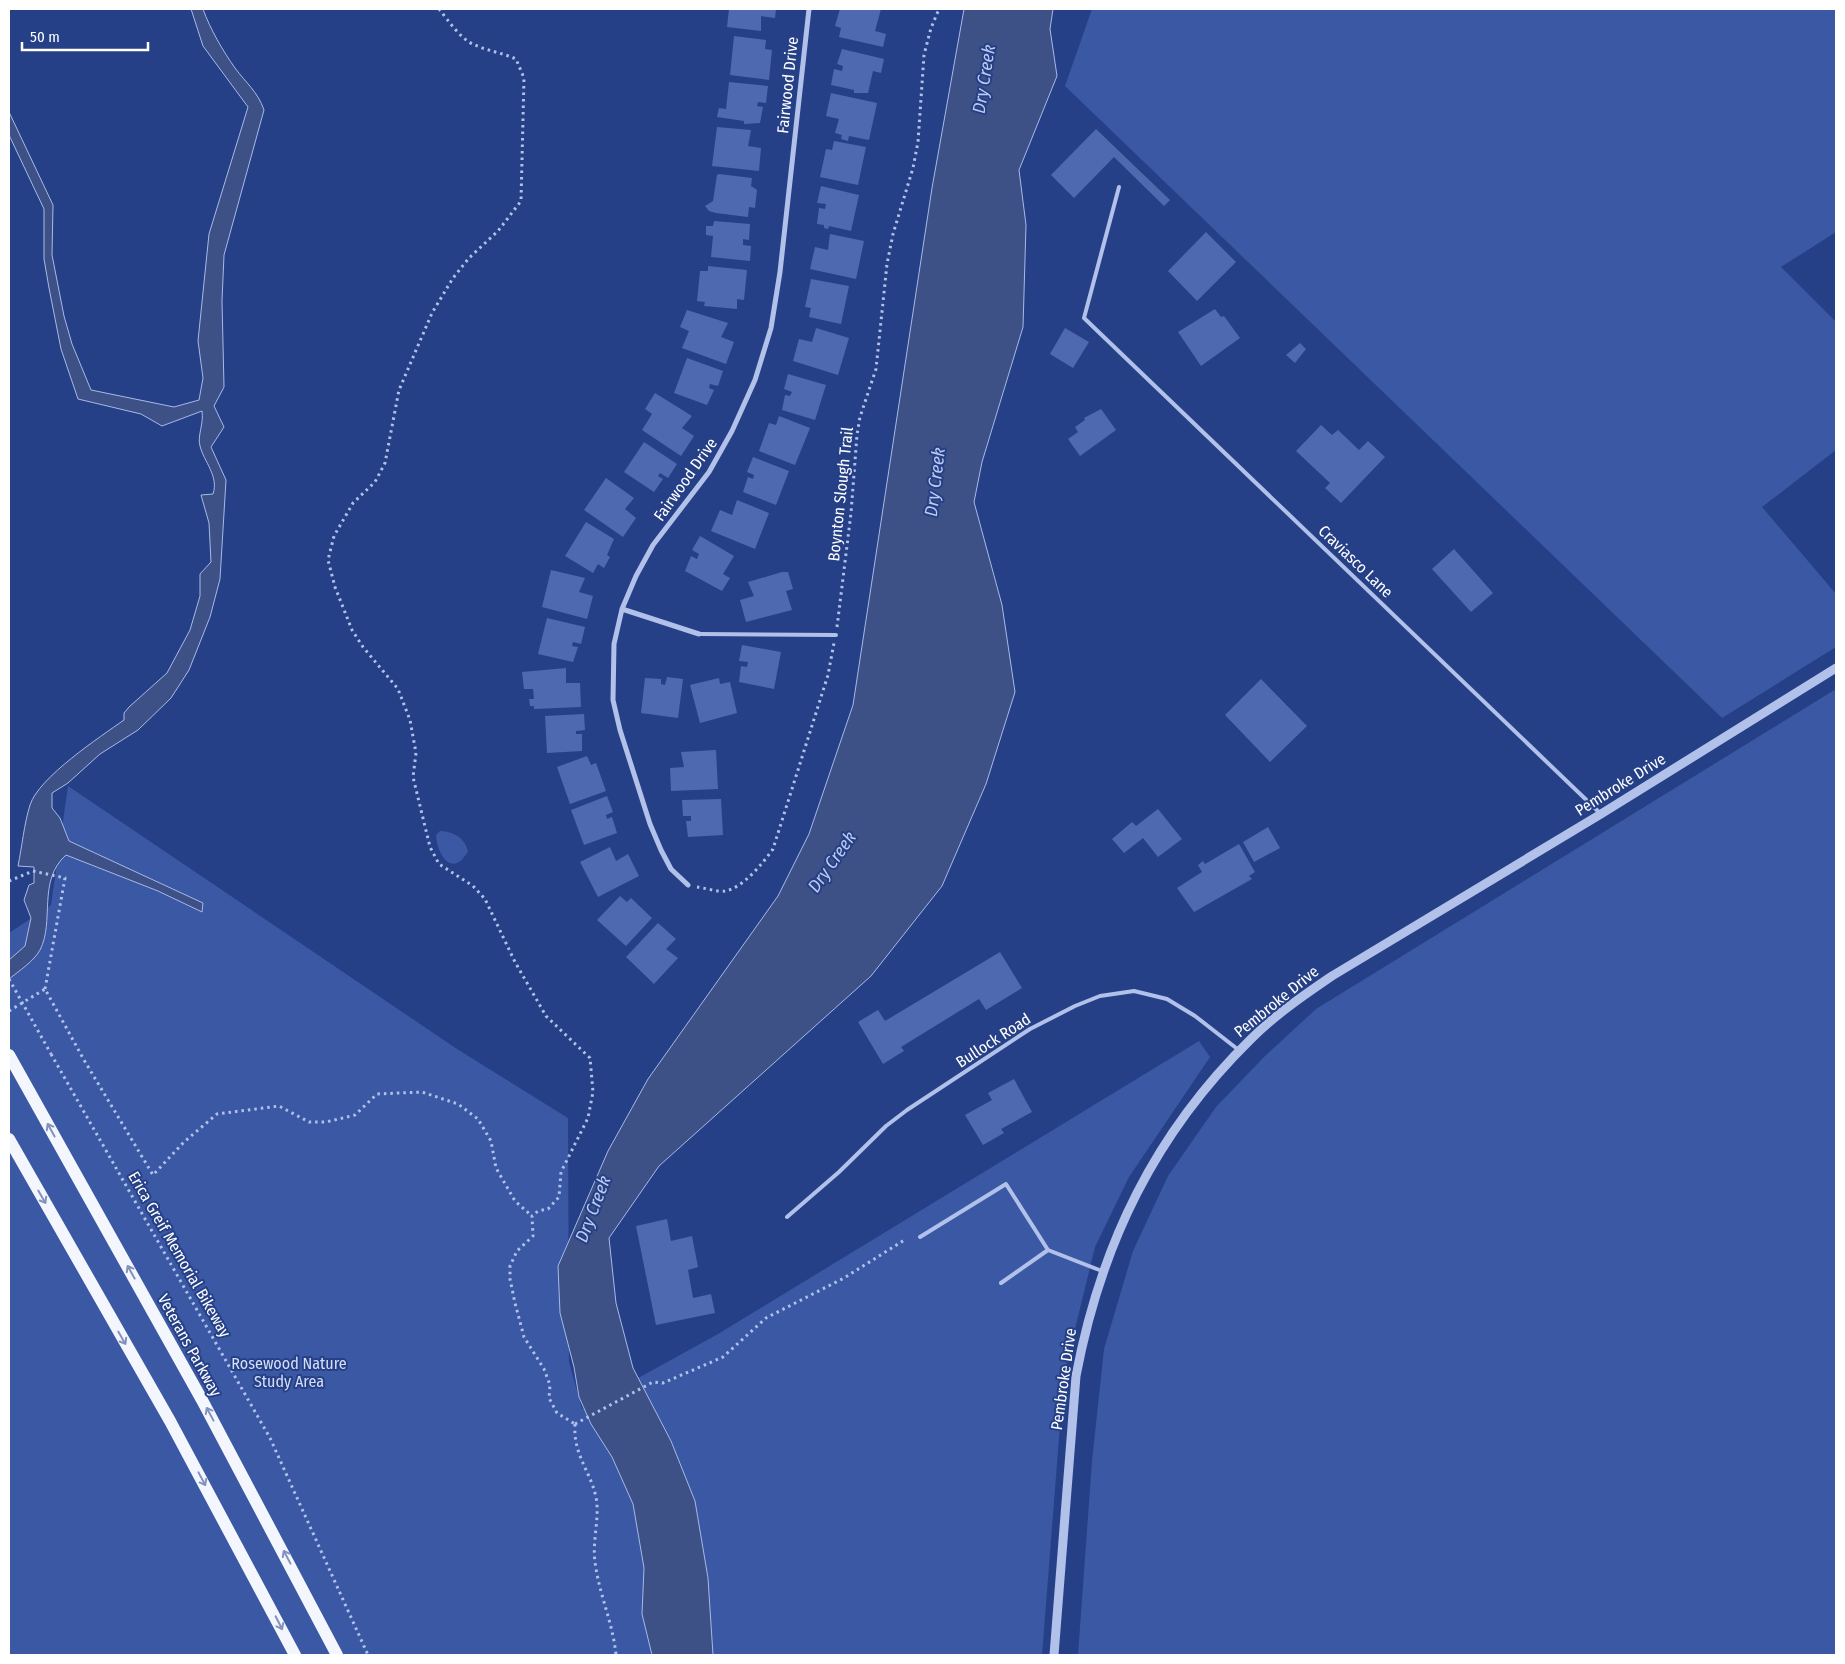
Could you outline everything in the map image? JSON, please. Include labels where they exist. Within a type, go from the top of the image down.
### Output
[{"type":"main road","name":"Veterans Parkway","points":[[9,1054],[202,1400],[337,1655]]},
{"type":"main road","points":[[9,1139],[170,1421],[295,1655]]},
{"type":"street","name":"Fairwood Drive","points":[[688,885],[671,869],[650,824],[613,700],[614,644],[622,609],[636,576],[653,545],[709,472],[732,431],[755,380],[771,328],[780,272],[809,9]]},
{"type":"street","points":[[622,609],[699,634]]},
{"type":"street","name":"Pembroke Drive","points":[[1054,1655],[1076,1376],[1084,1331],[1102,1271],[1126,1214],[1166,1141],[1195,1102],[1240,1051],[1271,1021],[1332,976],[1601,814],[1836,668]]},
{"type":"lane","name":"Craviasco Lane","points":[[1119,187],[1084,318],[1601,814]]},
{"type":"lane","points":[[699,634],[836,635]]},
{"type":"lane","name":"Bullock Road","points":[[787,1217],[839,1172],[886,1126],[907,1110],[1030,1029],[1075,1006],[1100,996],[1134,991],[1167,999],[1195,1016],[1240,1051]]},
{"type":"lane","points":[[920,1237],[1006,1184],[1048,1250],[1102,1271]]},
{"type":"lane","points":[[1001,1283],[1048,1250]]},
{"type":"path","points":[[440,9],[473,45],[516,59],[524,78],[521,201],[498,231],[469,258],[453,278],[432,313],[398,390],[385,463],[375,482],[353,503],[334,536],[328,560],[335,587],[352,630],[363,647],[398,689],[410,720],[416,753],[414,777],[430,846],[440,864],[473,886],[485,898],[515,962],[546,1016],[590,1058],[593,1092],[588,1118],[561,1172],[559,1197],[548,1209],[538,1211],[532,1216]]},
{"type":"path","name":"Boynton Slough Trail","points":[[688,885],[725,890],[752,874],[763,864],[773,849],[828,675],[836,635],[850,521],[857,435],[860,418],[876,369],[887,264],[893,234],[913,168],[918,142],[924,55],[931,28],[939,9]]},
{"type":"path","points":[[9,881],[33,871],[65,878],[45,989],[84,1060],[153,1175],[184,1142],[217,1114],[279,1106],[309,1122],[326,1122],[354,1115],[377,1094],[422,1092],[458,1104],[478,1119],[491,1141],[496,1168],[515,1201],[532,1216],[533,1236],[518,1251],[510,1266],[512,1287],[524,1337],[544,1369],[550,1385],[549,1398],[557,1413],[575,1424]]},
{"type":"path","name":"Erica Greif Memorial Bikeway","points":[[9,979],[270,1438],[368,1655]]},
{"type":"path","points":[[9,1011],[45,989]]},
{"type":"path","points":[[575,1424],[653,1382],[663,1383],[716,1361],[766,1318],[844,1278],[906,1239]]},
{"type":"path","points":[[575,1424],[579,1458],[596,1497],[593,1548],[597,1580],[615,1642],[616,1655]]},
{"type":"green space","points":[[1092,9],[1836,9],[1836,232],[1781,267],[1836,322],[1836,450],[1762,507],[1836,594],[1836,647],[1722,718],[1065,86]]},
{"type":"green space","points":[[1836,689],[1836,1655],[1078,1655],[1092,1461],[1104,1349],[1133,1251],[1168,1176],[1216,1107],[1264,1057],[1316,1009]]},
{"type":"green space","name":"Rosewood Nature Study Area","points":[[68,786],[457,1049],[568,1118],[569,1362],[582,1409],[718,1334],[1199,1041],[1210,1057],[1129,1177],[1095,1247],[1064,1374],[1042,1655],[9,1655],[9,933],[51,905]]},
{"type":"green space","points":[[440,831],[458,836],[464,842],[468,851],[457,863],[452,864],[447,861],[439,850],[436,835]]},
{"type":"water","points":[[191,9],[203,9],[221,47],[255,93],[264,110],[224,255],[222,301],[224,387],[214,406],[224,427],[211,447],[226,480],[220,579],[210,617],[189,670],[171,698],[138,730],[100,754],[68,783],[52,793],[52,808],[60,818],[69,841],[203,903],[202,912],[158,891],[66,855],[57,865],[52,877],[49,889],[46,927],[40,950],[30,962],[9,979],[9,960],[25,946],[31,918],[24,900],[29,885],[34,883],[34,867],[18,866],[30,805],[45,782],[57,770],[124,720],[124,713],[129,707],[167,673],[190,630],[200,596],[200,574],[211,562],[209,523],[201,495],[213,494],[214,481],[199,442],[202,411],[162,426],[141,414],[78,399],[61,349],[49,288],[44,259],[44,209],[9,135],[9,112],[53,205],[52,255],[64,316],[72,344],[91,390],[174,407],[199,400],[203,378],[198,341],[209,234],[248,107],[203,46]]},
{"type":"water","name":"Dry Creek","points":[[964,9],[1053,9],[1050,29],[1057,76],[1019,170],[1026,225],[1023,327],[982,462],[974,502],[1002,605],[1015,692],[986,784],[942,886],[871,976],[659,1166],[609,1238],[616,1303],[633,1368],[671,1441],[695,1501],[708,1578],[713,1655],[652,1655],[642,1614],[644,1568],[633,1504],[612,1457],[591,1424],[579,1397],[574,1367],[560,1313],[558,1266],[608,1151],[648,1079],[778,896],[809,834],[853,705],[932,188]]},
{"type":"building","points":[[729,9],[776,9],[775,18],[761,16],[761,31],[727,27]]},
{"type":"building","points":[[840,9],[881,9],[875,31],[886,34],[883,47],[839,37],[841,28],[835,26]]},
{"type":"building","points":[[734,36],[766,40],[765,49],[772,50],[769,80],[730,75]]},
{"type":"building","points":[[842,49],[884,59],[881,73],[873,71],[868,93],[854,93],[854,90],[831,85],[834,69],[842,71],[843,66],[837,64]]},
{"type":"building","points":[[729,82],[768,86],[766,103],[758,102],[757,106],[763,107],[760,123],[744,124],[744,121],[717,117],[719,108],[726,109]]},
{"type":"building","points":[[831,93],[877,103],[869,140],[849,136],[848,141],[841,139],[842,135],[835,133],[839,119],[826,116]]},
{"type":"building","points":[[717,127],[751,130],[748,146],[761,148],[759,171],[712,166]]},
{"type":"building","points":[[1096,129],[1170,200],[1164,206],[1114,157],[1074,198],[1051,175]]},
{"type":"building","points":[[834,141],[866,147],[858,185],[820,177],[826,149],[832,150]]},
{"type":"building","points":[[717,175],[752,178],[751,186],[757,190],[755,208],[749,207],[748,217],[716,213],[709,211],[705,206],[713,201]]},
{"type":"building","points":[[821,186],[859,195],[851,231],[829,226],[828,229],[824,228],[824,225],[817,224],[819,208],[825,209],[826,204],[817,203]]},
{"type":"building","points":[[714,221],[750,224],[749,240],[743,239],[743,245],[751,246],[750,261],[711,257],[713,236],[706,235],[706,226],[713,226]]},
{"type":"building","points":[[1206,232],[1236,262],[1197,301],[1168,271]]},
{"type":"building","points":[[830,234],[864,241],[856,279],[810,269],[815,247],[828,250]]},
{"type":"building","points":[[708,266],[747,270],[744,300],[737,299],[737,309],[704,306],[705,302],[697,301],[700,271],[708,271]]},
{"type":"building","points":[[811,279],[849,286],[841,324],[809,317],[811,308],[805,307]]},
{"type":"building","points":[[1215,309],[1221,317],[1224,316],[1240,338],[1201,366],[1178,332]]},
{"type":"building","points":[[687,310],[728,323],[721,337],[734,342],[726,364],[682,348],[689,331],[680,327]]},
{"type":"building","points":[[816,328],[849,338],[838,375],[793,361],[799,339],[812,342]]},
{"type":"building","points":[[1065,328],[1089,342],[1073,368],[1050,354]]},
{"type":"building","points":[[1300,343],[1306,349],[1295,363],[1286,355]]},
{"type":"building","points":[[687,358],[723,371],[718,386],[710,384],[709,388],[714,390],[707,405],[674,393]]},
{"type":"building","points":[[788,374],[826,385],[815,420],[782,410],[785,395],[790,396],[792,392],[784,389]]},
{"type":"building","points":[[655,393],[692,416],[682,428],[694,436],[681,456],[642,430],[652,414],[645,409]]},
{"type":"building","points":[[1101,409],[1116,430],[1080,456],[1068,439],[1078,432],[1075,427],[1085,420],[1084,418]]},
{"type":"building","points":[[779,416],[810,428],[795,465],[759,451],[769,423],[776,425]]},
{"type":"building","points":[[1321,425],[1332,435],[1338,430],[1359,450],[1368,441],[1385,457],[1341,503],[1325,488],[1330,483],[1296,451]]},
{"type":"building","points":[[644,442],[677,464],[668,478],[660,473],[658,476],[663,479],[654,492],[624,472]]},
{"type":"building","points":[[753,457],[789,471],[776,505],[743,492],[748,477],[753,479],[754,475],[747,472]]},
{"type":"building","points":[[606,478],[634,498],[625,509],[636,518],[623,537],[584,510]]},
{"type":"building","points":[[737,500],[769,513],[755,549],[711,531],[720,510],[732,515]]},
{"type":"building","points":[[586,522],[614,539],[607,555],[610,557],[604,568],[598,564],[593,573],[565,556]]},
{"type":"building","points":[[700,536],[734,556],[723,574],[730,578],[722,591],[685,571],[691,556],[697,559],[699,554],[692,550]]},
{"type":"building","points":[[1454,549],[1493,593],[1471,612],[1432,569]]},
{"type":"building","points":[[551,570],[585,578],[579,592],[593,596],[587,619],[542,607]]},
{"type":"building","points":[[788,572],[793,589],[786,591],[792,610],[746,622],[740,600],[754,596],[748,582]]},
{"type":"building","points":[[547,618],[585,627],[581,644],[573,642],[572,646],[578,647],[573,662],[538,654]]},
{"type":"building","points":[[742,645],[781,652],[774,689],[739,682],[741,666],[747,667],[748,662],[739,661]]},
{"type":"building","points":[[566,668],[566,683],[580,683],[581,707],[534,709],[534,706],[530,706],[529,699],[534,699],[533,689],[524,689],[522,672]]},
{"type":"building","points":[[667,677],[683,679],[678,718],[641,713],[645,678],[661,679],[661,684],[665,685]]},
{"type":"building","points":[[719,678],[720,684],[730,682],[737,713],[700,723],[690,685]]},
{"type":"building","points":[[1261,679],[1307,726],[1270,762],[1225,715]]},
{"type":"building","points":[[584,714],[585,730],[576,731],[576,734],[582,734],[582,751],[547,753],[545,716]]},
{"type":"building","points":[[716,750],[718,789],[671,791],[670,768],[684,767],[681,752]]},
{"type":"building","points":[[587,756],[591,765],[596,763],[606,791],[570,804],[557,767]]},
{"type":"building","points":[[607,796],[613,812],[606,815],[607,819],[612,817],[617,833],[584,845],[571,810]]},
{"type":"building","points":[[721,799],[723,835],[688,837],[686,821],[691,821],[691,816],[683,816],[682,800]]},
{"type":"building","points":[[1158,809],[1182,839],[1158,857],[1143,838],[1124,853],[1112,839],[1132,822],[1136,826]]},
{"type":"building","points":[[1268,827],[1280,848],[1254,862],[1243,842]]},
{"type":"building","points":[[1239,844],[1255,872],[1249,876],[1252,879],[1194,912],[1177,888],[1202,872],[1198,865],[1203,861],[1205,864]]},
{"type":"building","points":[[610,847],[616,861],[628,854],[639,876],[598,897],[580,862]]},
{"type":"building","points":[[620,896],[627,902],[631,898],[652,918],[626,946],[597,920]]},
{"type":"building","points":[[658,923],[676,939],[666,949],[678,958],[654,984],[626,957]]},
{"type":"building","points":[[1000,952],[1022,988],[986,1010],[979,999],[901,1047],[904,1051],[883,1064],[858,1022],[878,1010],[885,1021]]},
{"type":"building","points":[[1014,1079],[1032,1112],[1001,1129],[1004,1133],[983,1145],[965,1115],[992,1100],[988,1093]]},
{"type":"building","points":[[667,1219],[671,1241],[692,1236],[698,1267],[688,1270],[693,1298],[711,1294],[715,1313],[656,1325],[636,1226]]}]
